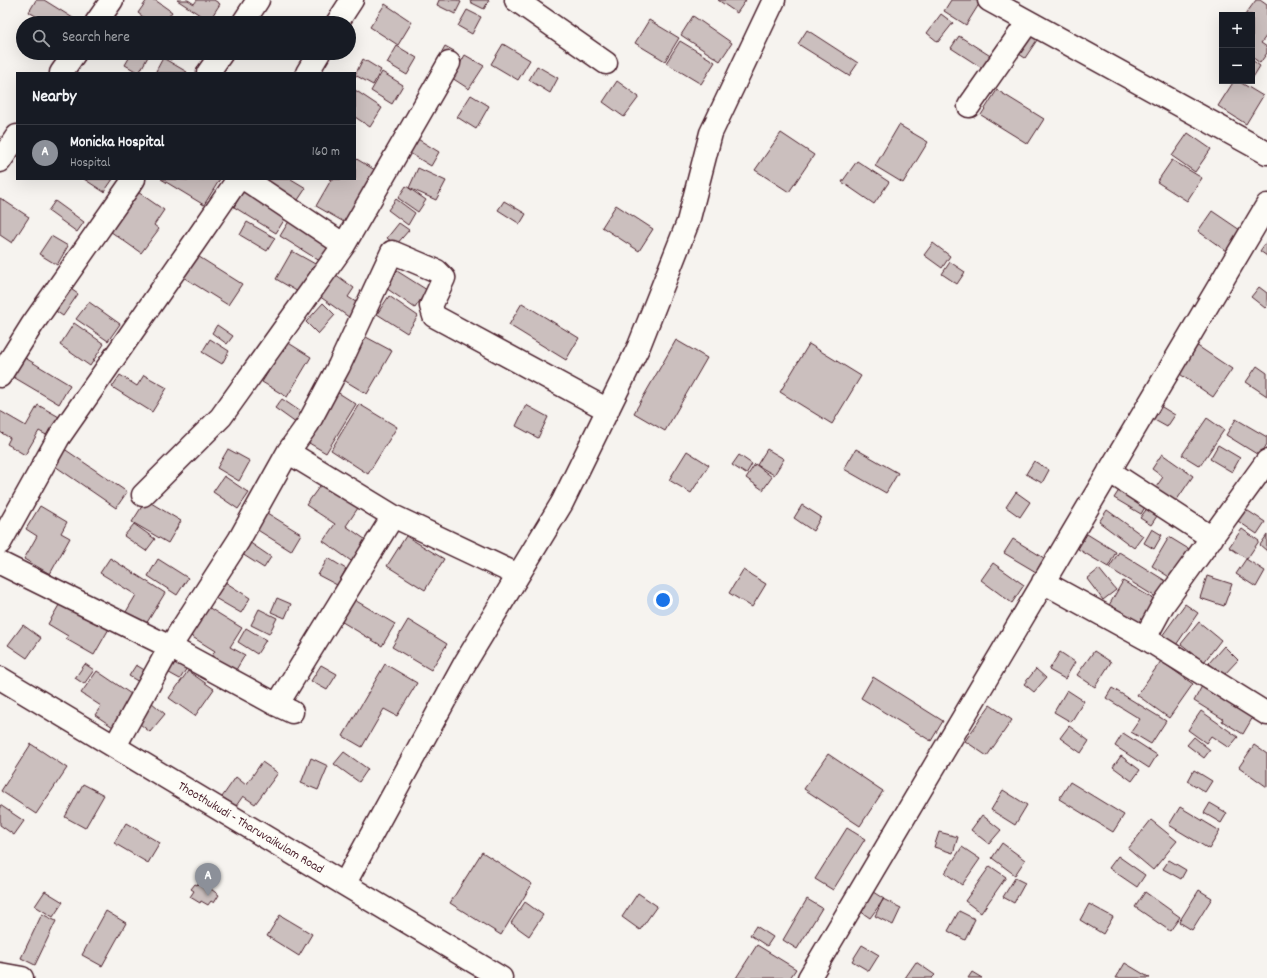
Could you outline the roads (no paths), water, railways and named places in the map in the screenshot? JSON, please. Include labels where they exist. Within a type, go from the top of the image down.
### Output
[{"type":"street","points":[[101,16],[112,0]]},
{"type":"street","points":[[248,16],[258,0]]},
{"type":"street","points":[[342,16],[352,0]]},
{"type":"street","points":[[516,0],[606,63]]},
{"type":"street","points":[[345,883],[465,663],[562,503],[608,410],[639,346],[688,222],[711,133],[774,0]]},
{"type":"street","points":[[989,0],[1267,153]]},
{"type":"street","points":[[969,106],[1028,22]]},
{"type":"street","points":[[62,72],[70,60]]},
{"type":"street","points":[[209,72],[217,60]]},
{"type":"street","points":[[307,72],[314,60]]},
{"type":"street","points":[[143,495],[221,418],[344,245],[450,64]]},
{"type":"street","points":[[0,161],[16,137]]},
{"type":"street","points":[[0,376],[32,325],[133,180]]},
{"type":"street","points":[[0,543],[59,437],[237,180]]},
{"type":"street","points":[[246,180],[344,245]]},
{"type":"street","points":[[809,978],[1267,205]]},
{"type":"street","points":[[115,746],[170,647],[239,540],[288,452],[308,424],[339,366],[392,252],[437,271],[444,278],[431,306],[434,316],[608,410]]},
{"type":"street","points":[[288,452],[393,516],[518,575]]},
{"type":"street","points":[[1145,638],[1163,604],[1267,461]]},
{"type":"street","points":[[1109,471],[1212,538]]},
{"type":"street","points":[[0,563],[170,647],[284,709],[393,516]]},
{"type":"street","points":[[1043,582],[1145,638],[1267,714]]},
{"type":"street","name":"Thoothukudi - Tharuvaikulam Road","points":[[0,678],[502,978]]},
{"type":"street","points":[[0,974],[22,978]]},
{"type":"place","name":"Monicka Hospital","points":[[208,896]]}]
